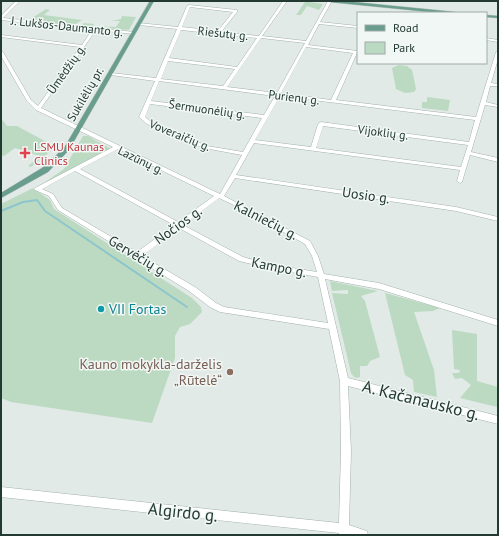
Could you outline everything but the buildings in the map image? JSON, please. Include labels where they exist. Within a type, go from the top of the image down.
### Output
[{"type":"main road","name":"Sukilėlių pr.","points":[[1,196],[28,181],[48,167],[67,148],[152,1]]},
{"type":"main road","points":[[330,1],[445,12]]},
{"type":"main road","points":[[487,16],[498,17]]},
{"type":"street","points":[[1,18],[18,1]]},
{"type":"street","points":[[224,88],[285,1]]},
{"type":"street","name":"Kalniečių g.","points":[[330,1],[233,176],[220,196],[304,240],[313,250],[321,275],[344,380],[345,532]]},
{"type":"street","name":"Voveraičių g.","points":[[219,32],[236,11],[189,6],[142,117],[149,123],[206,147],[245,154]]},
{"type":"street","name":"J. Lukšos-Daumanto g.","points":[[1,18],[134,33]]},
{"type":"street","points":[[318,23],[357,27]]},
{"type":"street","name":"Riešutų g.","points":[[139,24],[260,37],[356,52]]},
{"type":"street","name":"Ūmėdžių g.","points":[[38,110],[95,29]]},
{"type":"street","points":[[1,36],[83,46]]},
{"type":"street","points":[[487,39],[498,41]]},
{"type":"street","name":"Lazūnų g.","points":[[1,52],[29,101],[38,110],[220,196]]},
{"type":"street","points":[[333,101],[356,52]]},
{"type":"street","points":[[460,181],[498,52]]},
{"type":"street","points":[[166,59],[238,68]]},
{"type":"street","points":[[487,61],[495,62]]},
{"type":"street","name":"Purienų g.","points":[[111,74],[478,119]]},
{"type":"street","points":[[489,84],[498,85]]},
{"type":"street","name":"Šermuonėlių g.","points":[[148,102],[265,117]]},
{"type":"street","points":[[483,102],[498,106]]},
{"type":"street","name":"Vijoklių g.","points":[[313,149],[321,124],[471,144]]},
{"type":"street","name":"Vijoklių g.","points":[[252,141],[463,169]]},
{"type":"street","name":"Gervėčių g.","points":[[116,148],[37,189],[51,195],[60,209],[138,255],[223,310],[332,327]]},
{"type":"street","points":[[468,153],[498,160]]},
{"type":"street","name":"Kampo g.","points":[[75,169],[177,226],[241,259],[268,266],[380,286],[498,322]]},
{"type":"street","name":"Uosio g.","points":[[233,176],[456,208],[498,218]]},
{"type":"street","name":"Nočios g.","points":[[138,255],[220,196]]},
{"type":"street","name":"A. Kačanausko g.","points":[[344,380],[498,420]]},
{"type":"street","name":"Algirdo g.","points":[[1,492],[363,535]]},
{"type":"green space","points":[[303,1],[323,4],[319,10],[307,6],[301,15],[296,15],[305,2]]},
{"type":"green space","points":[[46,9],[50,10],[44,15],[82,20],[74,25],[29,20]]},
{"type":"green space","points":[[122,16],[136,17],[129,30],[80,26],[84,23],[94,24],[93,26],[116,27],[120,21],[111,21],[121,19]]},
{"type":"green space","points":[[399,65],[407,66],[412,70],[416,89],[414,92],[405,93],[396,89],[392,68]]},
{"type":"green space","points":[[427,97],[450,100],[448,111],[422,108],[422,102],[427,102]]},
{"type":"green space","points":[[1,118],[7,126],[17,126],[56,147],[31,167],[28,166],[40,156],[15,148],[4,156],[1,155]]},
{"type":"green space","points":[[83,136],[88,136],[111,149],[38,187],[64,169]]},
{"type":"green space","name":"VII Fortas","points":[[33,188],[50,200],[54,209],[192,298],[201,307],[202,312],[190,324],[180,327],[175,336],[175,358],[152,423],[11,402],[1,398],[1,204]]},
{"type":"green space","points":[[330,281],[378,291],[361,296],[365,301],[380,357],[370,361],[367,366],[360,366],[360,377],[358,378],[351,373],[332,293],[348,294],[348,290],[332,291]]},
{"type":"green space","points":[[385,293],[440,308],[433,311],[414,312],[434,370],[437,397],[414,392],[413,380],[405,375]]},
{"type":"green space","points":[[452,330],[477,334],[477,381],[498,387],[497,407],[460,398],[471,385],[462,378],[455,379],[452,373],[459,373],[460,370],[454,369]]},
{"type":"waterway","points":[[1,211],[23,202],[37,200],[45,211],[187,307]]},
{"type":"place","name":"LSMU Kaunas Clinics","points":[[25,153]]},
{"type":"place","name":"VII Fortas","points":[[101,309]]},
{"type":"place","name":"Kauno mokykla-darželis „Rūtelė“","points":[[230,372]]}]
